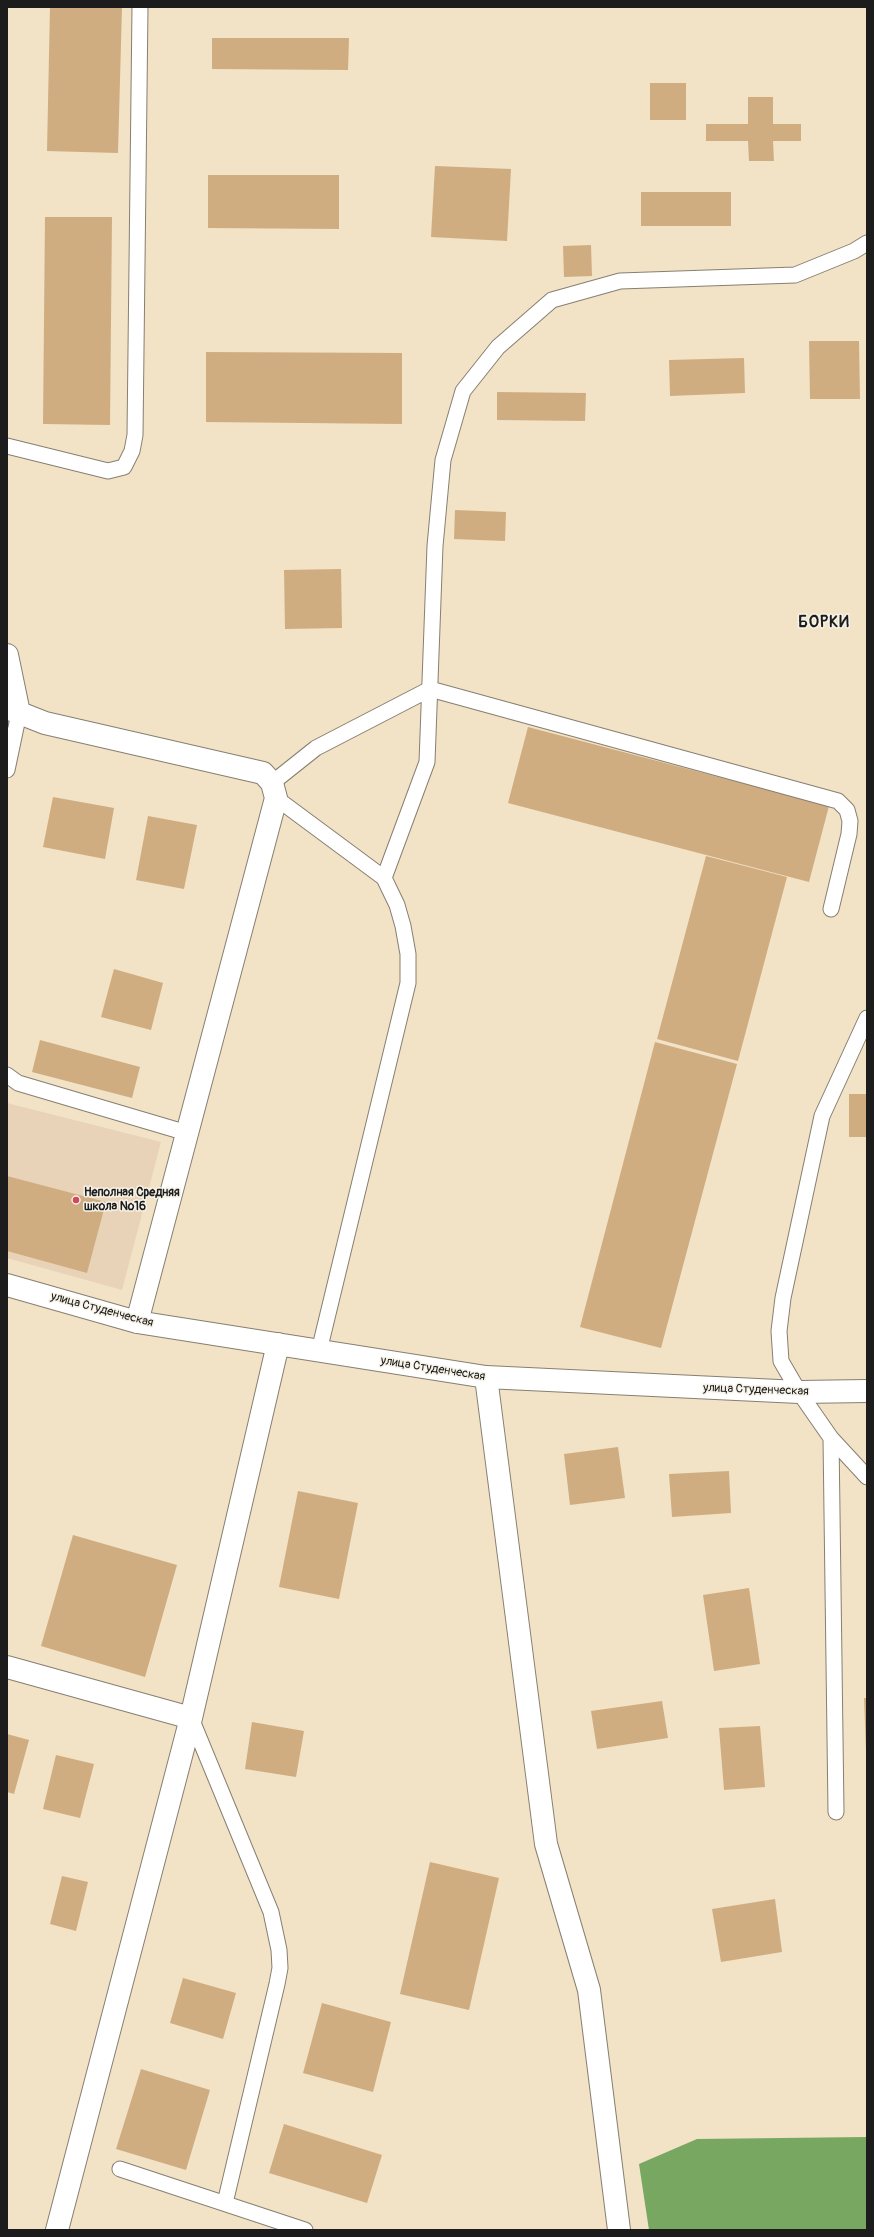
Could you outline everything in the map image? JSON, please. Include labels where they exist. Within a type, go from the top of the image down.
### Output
[{"type":"street","points":[[7,655],[13,710],[45,724],[263,774],[274,790],[137,1322]]},
{"type":"street","name":"улица Студенческая","points":[[7,1285],[137,1322],[486,1377],[799,1392],[867,1391]]},
{"type":"street","points":[[56,2230],[191,1718],[278,1344]]},
{"type":"street","points":[[486,1377],[546,1844],[589,1990],[619,2230]]},
{"type":"street","points":[[7,1667],[191,1718]]},
{"type":"lane","points":[[7,446],[108,471],[124,467],[132,451],[135,436],[140,7]]},
{"type":"lane","points":[[384,878],[427,762],[435,546],[443,460],[463,391],[498,347],[552,300],[620,281],[796,275],[854,251],[867,243]]},
{"type":"lane","points":[[319,1351],[408,983],[408,954],[403,926],[397,905],[384,878],[274,790],[316,748],[430,689],[838,801],[846,810],[850,821],[850,834],[832,909]]},
{"type":"lane","points":[[7,770],[13,710]]},
{"type":"lane","points":[[867,1018],[822,1116],[783,1298],[779,1331],[781,1362],[799,1392],[831,1438],[867,1477]]},
{"type":"lane","points":[[7,1075],[18,1083],[187,1132]]},
{"type":"lane","points":[[831,1438],[836,1812]]},
{"type":"lane","points":[[191,1718],[272,1912],[279,1950],[279,1976],[225,2203]]},
{"type":"lane","points":[[120,2169],[305,2230]]},
{"type":"shaded area","name":"Неполная Средняя школа №16","points":[[7,1103],[161,1142],[122,1290],[7,1258]]},
{"type":"green space","points":[[867,2137],[867,2230],[649,2230],[639,2164],[697,2139]]},
{"type":"building","points":[[50,7],[122,7],[118,153],[47,151]]},
{"type":"building","points":[[212,38],[349,38],[348,70],[212,69]]},
{"type":"building","points":[[650,83],[686,83],[686,120],[650,120]]},
{"type":"building","points":[[748,97],[773,97],[773,124],[801,124],[801,141],[773,141],[774,161],[749,161],[748,141],[706,141],[706,124],[748,124]]},
{"type":"building","points":[[435,166],[511,169],[507,241],[431,237]]},
{"type":"building","points":[[208,175],[339,175],[339,229],[208,228]]},
{"type":"building","points":[[641,192],[731,192],[731,226],[641,226]]},
{"type":"building","points":[[45,217],[112,217],[110,425],[43,424]]},
{"type":"building","points":[[591,245],[592,276],[564,277],[563,246]]},
{"type":"building","points":[[809,341],[859,341],[860,399],[810,399]]},
{"type":"building","points":[[206,352],[402,353],[402,424],[206,422]]},
{"type":"building","points":[[744,358],[745,393],[670,396],[669,360]]},
{"type":"building","points":[[497,392],[586,393],[585,421],[497,420]]},
{"type":"building","points":[[455,510],[506,512],[505,541],[454,539]]},
{"type":"building","points":[[341,569],[342,628],[285,629],[284,570]]},
{"type":"building","points":[[528,727],[829,806],[809,882],[508,803]]},
{"type":"building","points":[[53,797],[114,808],[105,859],[43,847]]},
{"type":"building","points":[[148,816],[197,825],[184,889],[136,880]]},
{"type":"building","points":[[706,856],[787,877],[738,1061],[657,1039]]},
{"type":"building","points":[[114,969],[163,983],[151,1030],[101,1017]]},
{"type":"building","points":[[40,1040],[140,1067],[132,1098],[32,1072]]},
{"type":"building","points":[[655,1042],[737,1064],[661,1348],[580,1327]]},
{"type":"building","points":[[849,1094],[867,1094],[867,1137],[849,1137]]},
{"type":"building","points":[[7,1176],[106,1202],[87,1273],[7,1251]]},
{"type":"building","points":[[618,1447],[625,1498],[570,1505],[564,1454]]},
{"type":"building","points":[[729,1471],[731,1513],[672,1517],[669,1474]]},
{"type":"building","points":[[298,1491],[358,1503],[339,1599],[279,1587]]},
{"type":"building","points":[[73,1535],[177,1565],[145,1677],[41,1646]]},
{"type":"building","points":[[749,1588],[760,1664],[714,1671],[703,1595]]},
{"type":"building","points":[[864,1698],[867,1698],[867,1751],[866,1751]]},
{"type":"building","points":[[662,1701],[668,1738],[597,1749],[591,1711]]},
{"type":"building","points":[[252,1722],[304,1731],[296,1777],[245,1769]]},
{"type":"building","points":[[760,1726],[765,1787],[724,1790],[719,1728]]},
{"type":"building","points":[[7,1734],[29,1740],[14,1794],[7,1792]]},
{"type":"building","points":[[56,1755],[94,1764],[80,1818],[43,1809]]},
{"type":"building","points":[[430,1862],[499,1878],[469,2010],[400,1994]]},
{"type":"building","points":[[62,1876],[88,1882],[76,1931],[50,1924]]},
{"type":"building","points":[[775,1899],[782,1952],[721,1962],[712,1909]]},
{"type":"building","points":[[183,1978],[236,1993],[223,2039],[170,2023]]},
{"type":"building","points":[[322,2003],[391,2022],[373,2092],[303,2073]]},
{"type":"building","points":[[141,2069],[210,2090],[186,2170],[116,2149]]},
{"type":"building","points":[[284,2124],[382,2155],[367,2203],[269,2173]]},
{"type":"place","name":"Неполная Средняя школа №16","points":[[76,1200]]},
{"type":"district","name":"БОРКИ","points":[[824,623]]}]
